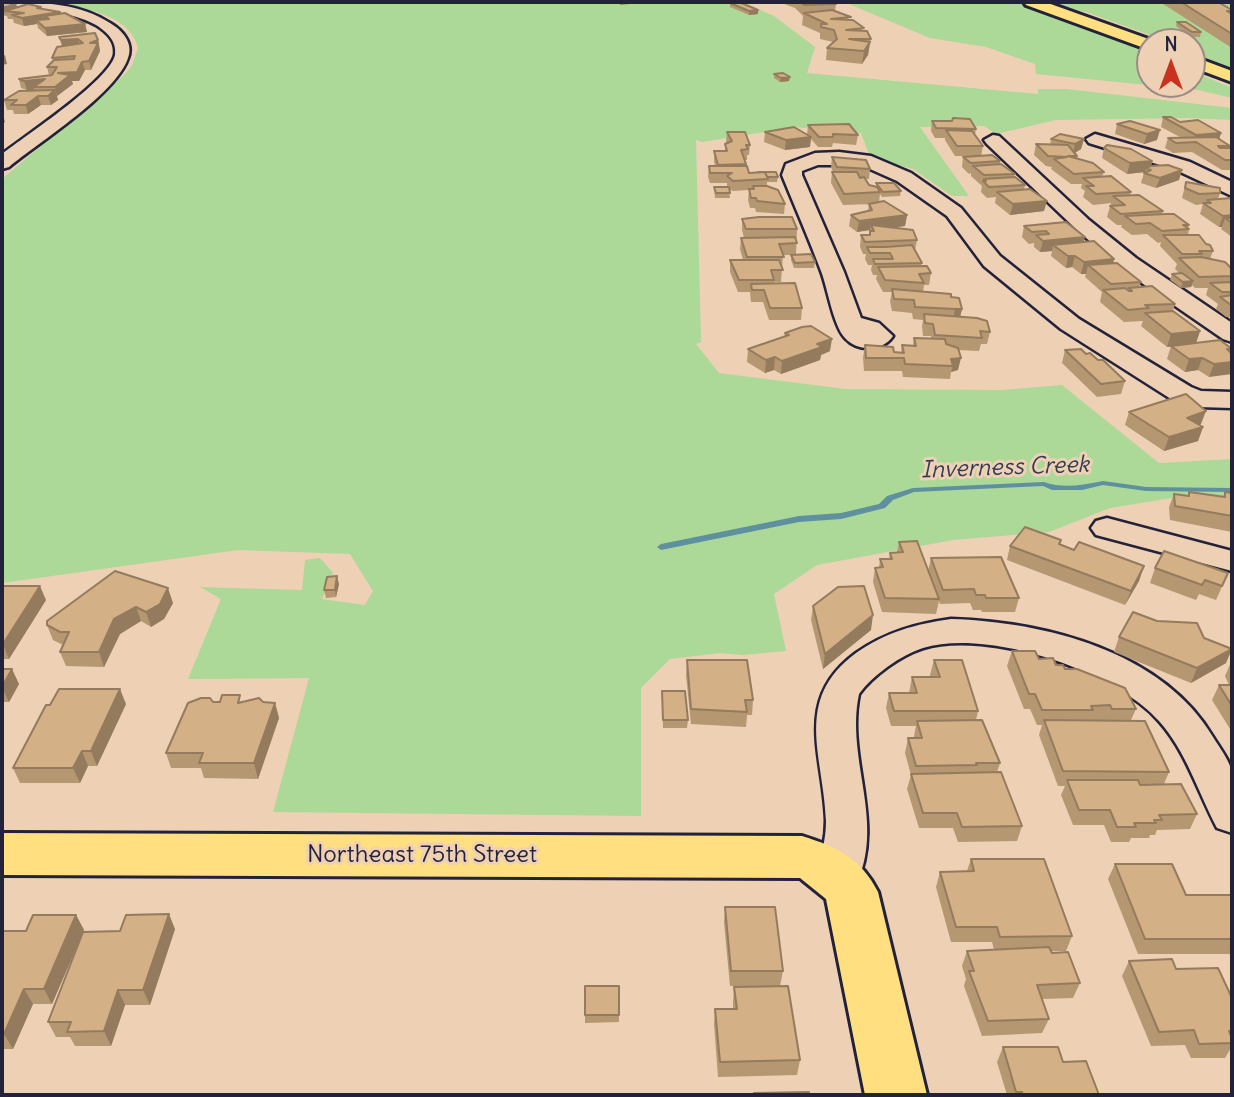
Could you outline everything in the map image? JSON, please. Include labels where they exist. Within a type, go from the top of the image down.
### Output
[{"type":"main road","points":[[1031,2],[1136,39]]},
{"type":"main road","points":[[1206,67],[1232,77]]},
{"type":"main road","name":"Northeast 75th Street","points":[[2,854],[788,856],[822,863],[839,874]]},
{"type":"main road","points":[[839,874],[852,892],[856,906],[896,1095]]},
{"type":"street","points":[[2,163],[100,84],[117,65],[123,48],[119,37],[109,27],[94,19],[61,9],[17,2]]},
{"type":"street","points":[[1095,139],[1182,165],[1214,178],[1232,190]]},
{"type":"street","points":[[993,140],[1082,224],[1128,263],[1232,334]]},
{"type":"street","points":[[850,323],[833,272],[792,175],[793,167],[800,163],[839,158],[864,160],[904,177],[954,212],[992,261],[1070,324],[1181,393],[1223,400]]},
{"type":"street","points":[[1107,528],[1232,561]]},
{"type":"street","points":[[839,874],[848,836],[837,722],[840,695],[853,675],[893,646],[924,635],[959,630],[997,633],[1047,646],[1124,676],[1160,698],[1184,723],[1232,816]]},
{"type":"green space","points":[[47,2],[742,2],[774,16],[815,47],[807,73],[1038,94],[1038,89],[1067,89],[1232,108],[1232,120],[1056,120],[996,134],[984,126],[920,127],[969,196],[952,196],[913,169],[870,157],[861,133],[795,127],[702,142],[696,140],[701,342],[696,344],[719,373],[846,389],[1002,390],[1062,385],[1159,463],[1232,459],[1232,500],[1197,494],[1110,508],[1049,532],[953,540],[817,565],[774,594],[786,651],[743,655],[720,653],[670,659],[641,688],[641,816],[273,812],[309,678],[188,679],[221,599],[200,587],[302,590],[305,560],[320,558],[333,573],[322,599],[365,605],[373,591],[350,554],[238,550],[2,583],[2,179],[125,74],[132,65],[138,48],[133,36],[113,19],[86,9]]},
{"type":"green space","points":[[844,2],[1017,2],[1136,46],[1136,84],[1036,74],[1035,64],[986,47],[930,38]]},
{"type":"green space","points":[[1047,2],[1232,2],[1232,69],[1206,58],[1206,28],[1136,30],[1089,13]]},
{"type":"green space","points":[[1206,77],[1232,88],[1232,98],[1206,92]]},
{"type":"building","points":[[2,2],[14,2],[8,3],[16,4],[2,8]]},
{"type":"building","points":[[739,2],[758,10],[749,11],[730,3]]},
{"type":"building","points":[[801,2],[834,2],[836,4],[804,5]]},
{"type":"building","points":[[1181,2],[1218,2],[1232,10],[1227,11],[1232,14],[1232,34]]},
{"type":"building","points":[[28,4],[60,12],[22,18],[12,15],[24,13],[5,11]]},
{"type":"building","points":[[832,10],[851,17],[831,19],[853,20],[864,28],[846,30],[867,31],[871,39],[849,39],[870,42],[864,51],[827,48],[837,39],[834,30],[821,27],[821,24],[827,24],[804,13]]},
{"type":"building","points":[[65,13],[85,24],[45,28],[36,20],[49,19],[45,16]]},
{"type":"building","points":[[1177,22],[1186,22],[1195,28],[1186,28]]},
{"type":"building","points":[[95,33],[98,40],[90,43],[98,43],[89,61],[82,62],[77,72],[58,73],[70,75],[55,87],[34,87],[45,79],[19,79],[52,75],[57,67],[47,67],[54,60],[74,59],[75,56],[52,58],[57,47],[83,43],[78,39],[61,40],[59,37]]},
{"type":"building","points":[[783,73],[790,77],[781,78],[774,74]]},
{"type":"building","points":[[55,90],[48,96],[38,96],[26,105],[11,105],[17,100],[4,100],[19,91]]},
{"type":"building","points":[[1163,117],[1171,117],[1180,122],[1198,120],[1221,133],[1196,135]]},
{"type":"building","points":[[953,118],[970,119],[976,129],[936,128],[932,121],[952,121]]},
{"type":"building","points":[[1130,121],[1160,130],[1147,134],[1117,124]]},
{"type":"building","points":[[849,124],[858,135],[833,134],[833,137],[819,137],[808,125]]},
{"type":"building","points":[[794,127],[811,137],[786,140],[765,132]]},
{"type":"building","points":[[946,130],[972,131],[983,146],[957,146]]},
{"type":"building","points":[[727,132],[745,132],[750,145],[746,145],[748,149],[741,150],[746,164],[718,165],[714,151],[727,151],[725,144],[732,141]]},
{"type":"building","points":[[1060,134],[1084,139],[1075,144],[1051,139]]},
{"type":"building","points":[[1216,137],[1230,146],[1218,146],[1220,148],[1232,148],[1232,160],[1225,160],[1196,142],[1176,143],[1168,138]]},
{"type":"building","points":[[1036,144],[1068,145],[1077,156],[1068,156],[1093,163],[1104,172],[1074,174],[1054,159],[1067,157],[1048,156]]},
{"type":"building","points":[[1107,145],[1131,149],[1152,161],[1130,163],[1104,148]]},
{"type":"building","points":[[992,155],[1000,161],[971,163],[963,157]]},
{"type":"building","points":[[832,157],[866,160],[870,169],[837,167]]},
{"type":"building","points":[[1001,164],[1015,174],[984,175],[973,166]]},
{"type":"building","points":[[1168,165],[1182,170],[1160,178],[1144,173],[1151,170],[1146,168],[1151,166]]},
{"type":"building","points":[[709,166],[747,166],[749,173],[765,172],[768,179],[733,181],[727,176],[732,173],[710,173]]},
{"type":"building","points":[[765,172],[776,172],[778,177],[767,177]]},
{"type":"building","points":[[832,172],[857,172],[860,178],[864,177],[869,185],[877,187],[880,192],[844,194]]},
{"type":"building","points":[[1111,176],[1131,192],[1096,194],[1086,186],[1094,186],[1083,178]]},
{"type":"building","points":[[1015,177],[1025,185],[989,187],[983,181],[986,181],[984,179]]},
{"type":"building","points":[[1186,182],[1220,188],[1220,193],[1199,194],[1185,188]]},
{"type":"building","points":[[876,183],[894,183],[901,191],[883,192]]},
{"type":"building","points":[[753,186],[767,186],[778,190],[785,204],[751,198],[749,189],[754,189]]},
{"type":"building","points":[[714,187],[729,187],[730,193],[716,193]]},
{"type":"building","points":[[1030,189],[1047,201],[1013,204],[997,192]]},
{"type":"building","points":[[1139,195],[1163,211],[1121,214],[1110,206],[1125,205],[1113,196]]},
{"type":"building","points":[[1232,198],[1232,215],[1223,216],[1203,203],[1211,203],[1207,200]]},
{"type":"building","points":[[884,201],[907,215],[859,221],[851,215],[872,210],[869,204]]},
{"type":"building","points":[[1174,214],[1189,225],[1183,225],[1189,229],[1162,231],[1150,223],[1136,224],[1125,216]]},
{"type":"building","points":[[792,217],[797,229],[746,229],[742,219]]},
{"type":"building","points":[[1066,222],[1085,237],[1043,241],[1036,235],[1049,234],[1046,231],[1032,232],[1024,226]]},
{"type":"building","points":[[871,225],[913,230],[917,240],[865,242],[861,235],[870,235],[870,231],[874,231]]},
{"type":"building","points":[[1163,235],[1199,235],[1213,251],[1182,254]]},
{"type":"building","points":[[795,237],[797,243],[779,244],[784,257],[747,257],[741,238]]},
{"type":"building","points":[[1094,241],[1114,259],[1084,262],[1075,256],[1068,256],[1053,245]]},
{"type":"building","points":[[912,245],[922,263],[875,264],[873,259],[893,259],[890,253],[870,253],[867,247],[886,247]]},
{"type":"building","points":[[811,254],[815,262],[795,263],[791,255]]},
{"type":"building","points":[[1201,257],[1225,262],[1232,269],[1232,276],[1199,277],[1179,258]]},
{"type":"building","points":[[730,260],[779,260],[783,270],[771,270],[774,280],[739,280]]},
{"type":"building","points":[[1117,263],[1141,282],[1111,284],[1088,265]]},
{"type":"building","points":[[927,266],[931,273],[919,274],[924,283],[885,280],[878,267]]},
{"type":"building","points":[[1182,273],[1193,281],[1183,282],[1172,274]]},
{"type":"building","points":[[1232,282],[1232,292],[1222,292],[1210,283]]},
{"type":"building","points":[[795,283],[802,308],[770,308],[764,290],[752,290],[751,284]]},
{"type":"building","points":[[1152,286],[1175,304],[1145,305],[1149,308],[1128,310],[1103,290],[1125,288],[1132,291],[1129,288]]},
{"type":"building","points":[[892,289],[951,294],[951,297],[959,298],[962,309],[915,307],[914,300],[894,299]]},
{"type":"building","points":[[1232,295],[1232,305],[1220,297]]},
{"type":"building","points":[[1173,311],[1200,331],[1171,334],[1145,313]]},
{"type":"building","points":[[924,314],[977,318],[987,321],[990,332],[980,331],[982,338],[935,335],[933,324],[925,323]]},
{"type":"building","points":[[811,326],[832,339],[817,344],[822,347],[782,361],[775,357],[766,360],[748,349],[789,335],[785,333]]},
{"type":"building","points":[[914,338],[945,339],[946,344],[958,348],[961,358],[951,359],[953,366],[905,364],[904,358],[866,358],[865,345],[893,347],[894,352],[904,353],[902,345],[916,346]]},
{"type":"building","points":[[1220,340],[1232,349],[1227,349],[1232,354],[1232,362],[1214,364],[1202,358],[1189,359],[1171,346]]},
{"type":"building","points":[[1081,349],[1098,360],[1103,360],[1125,381],[1101,384],[1065,350]]},
{"type":"building","points":[[1186,394],[1206,411],[1187,418],[1203,427],[1169,437],[1129,412]]},
{"type":"building","points":[[1189,492],[1225,497],[1225,492],[1232,493],[1232,516],[1175,506],[1174,494],[1189,496]]},
{"type":"building","points":[[1025,527],[1061,540],[1059,544],[1074,550],[1079,542],[1144,566],[1131,591],[1010,546]]},
{"type":"building","points":[[917,541],[939,599],[885,598],[875,568],[883,567],[880,559],[892,559],[890,553],[903,552],[899,542]]},
{"type":"building","points":[[1164,551],[1228,573],[1222,586],[1205,580],[1202,585],[1155,568]]},
{"type":"building","points":[[1001,557],[1019,598],[986,598],[985,595],[976,595],[974,589],[943,590],[931,558]]},
{"type":"building","points":[[115,571],[168,588],[160,604],[146,612],[136,607],[114,619],[99,652],[60,652],[69,632],[60,632],[47,625],[47,621]]},
{"type":"building","points":[[337,576],[335,590],[324,590],[327,577]]},
{"type":"building","points":[[2,586],[40,586],[3,644],[2,644]]},
{"type":"building","points":[[864,586],[873,615],[825,654],[813,606],[838,587]]},
{"type":"building","points":[[1133,612],[1157,621],[1197,623],[1204,638],[1232,649],[1197,668],[1119,637]]},
{"type":"building","points":[[1012,651],[1035,651],[1039,659],[1053,658],[1056,665],[1063,665],[1065,669],[1077,669],[1125,688],[1136,709],[1112,709],[1110,705],[1091,706],[1093,710],[1042,710],[1035,694],[1029,694]]},
{"type":"building","points":[[687,660],[747,660],[753,700],[745,700],[747,712],[691,709]]},
{"type":"building","points":[[934,660],[962,660],[978,711],[894,711],[889,693],[917,693],[912,677],[940,677]]},
{"type":"building","points":[[2,669],[12,669],[2,687]]},
{"type":"building","points":[[1219,685],[1232,685],[1232,706]]},
{"type":"building","points":[[59,689],[120,689],[91,751],[82,751],[73,768],[13,768],[46,705],[50,705]]},
{"type":"building","points":[[662,691],[685,691],[688,720],[663,720]]},
{"type":"building","points":[[222,695],[240,695],[238,703],[259,698],[263,702],[275,703],[254,763],[199,763],[203,753],[166,753],[188,703],[201,698],[220,702]]},
{"type":"building","points":[[982,720],[1000,763],[916,766],[908,738],[922,738],[917,721]]},
{"type":"building","points":[[1044,720],[1145,721],[1169,772],[1063,771]]},
{"type":"building","points":[[1001,772],[1022,826],[962,827],[957,813],[923,813],[911,774]]},
{"type":"building","points":[[1067,780],[1138,780],[1140,785],[1181,784],[1197,814],[1159,815],[1162,820],[1154,820],[1156,823],[1134,823],[1136,827],[1117,827],[1110,810],[1079,810]]},
{"type":"building","points":[[971,859],[1044,859],[1072,936],[1000,937],[997,927],[956,927],[940,872],[974,871]]},
{"type":"building","points":[[1115,864],[1172,864],[1186,895],[1232,895],[1232,939],[1145,939]]},
{"type":"building","points":[[725,907],[775,907],[783,971],[731,971]]},
{"type":"building","points":[[169,914],[143,990],[118,990],[104,1031],[67,1032],[71,1022],[48,1022],[83,932],[120,931],[126,915]]},
{"type":"building","points":[[33,915],[76,915],[44,989],[24,989],[2,1034],[2,931],[26,931]]},
{"type":"building","points":[[1049,947],[1052,953],[1068,952],[1080,983],[1037,985],[1049,1019],[988,1021],[969,971],[974,971],[967,951]]},
{"type":"building","points":[[1172,959],[1176,969],[1218,968],[1232,998],[1232,1031],[1229,1031],[1232,1043],[1199,1044],[1194,1030],[1159,1032],[1129,961]]},
{"type":"building","points":[[585,986],[619,986],[619,1015],[585,1015]]},
{"type":"building","points":[[788,986],[800,1060],[720,1062],[715,1009],[737,1009],[734,987]]},
{"type":"building","points":[[1003,1047],[1058,1047],[1063,1062],[1086,1061],[1099,1095],[1023,1095],[1022,1092],[1016,1092]]},
{"type":"building","points":[[809,1092],[809,1095],[754,1095],[754,1093]]},
{"type":"waterway","name":"Inverness Creek","points":[[661,547],[799,519],[841,516],[882,506],[890,498],[913,490],[1044,484],[1052,488],[1082,488],[1103,483],[1146,489],[1232,490]]}]
